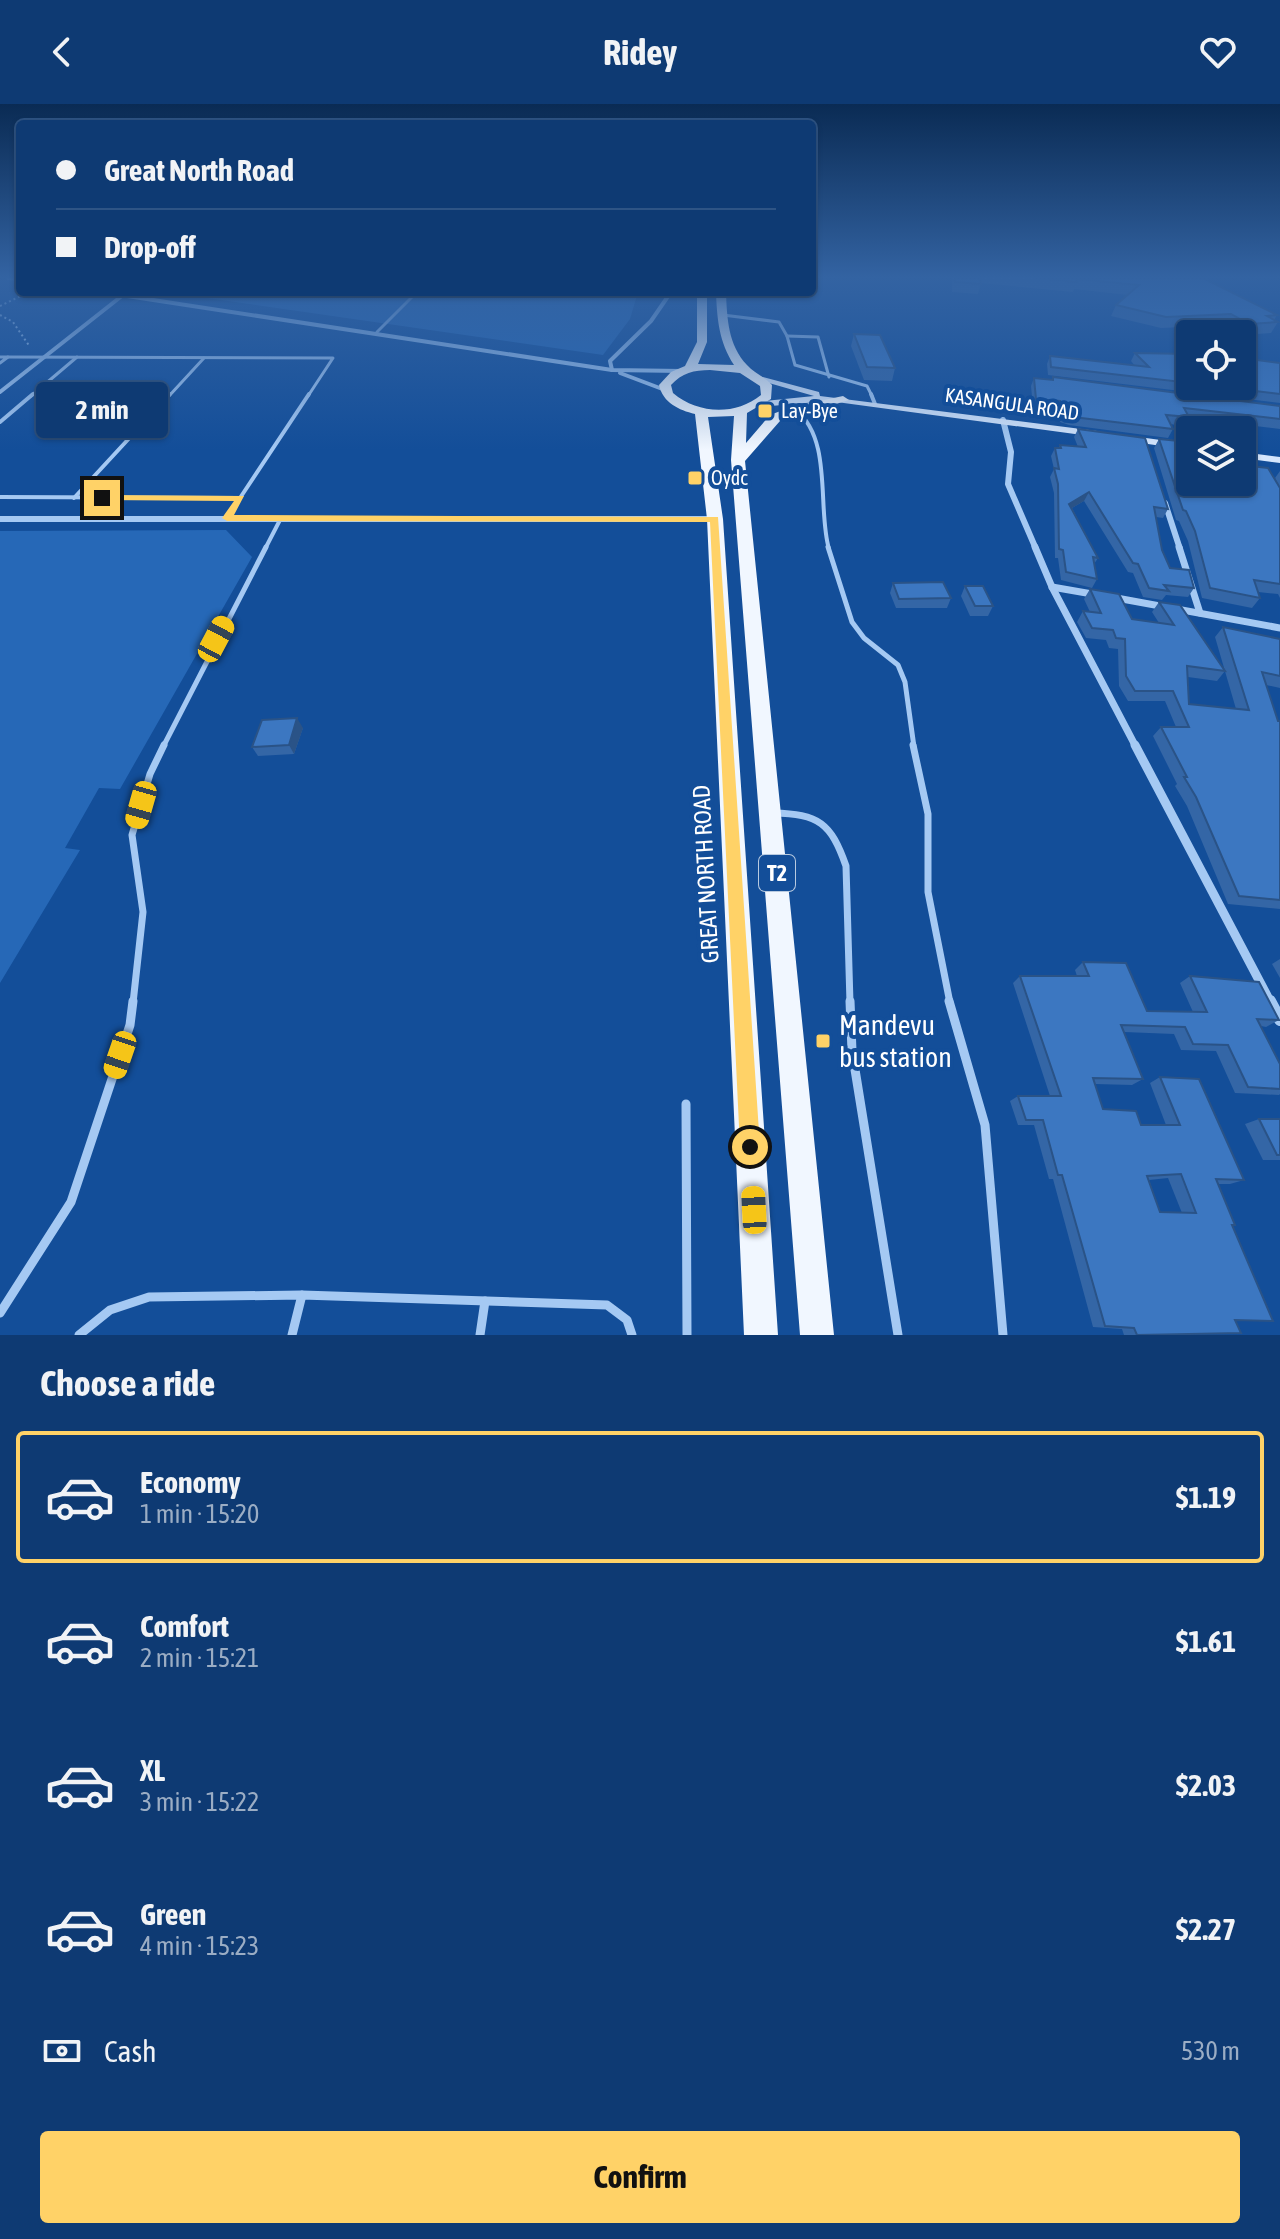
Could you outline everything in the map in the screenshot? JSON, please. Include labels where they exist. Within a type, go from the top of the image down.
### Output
[{"type":"main road","points":[[686,370],[702,342],[702,335]]},
{"type":"main road","points":[[726,335],[728,350],[745,371]]},
{"type":"main road","points":[[750,407],[701,411],[676,403],[665,390],[670,377],[686,370],[718,366],[758,377]]},
{"type":"main road","name":"KASANGULA ROAD","points":[[758,377],[836,399],[1176,445]]},
{"type":"main road","name":"T2","points":[[758,377],[768,392],[750,407],[738,460],[817,1335]]},
{"type":"main road","points":[[738,460],[775,418],[836,399]]},
{"type":"main road","name":"KASANGULA ROAD","points":[[750,407],[836,399]]},
{"type":"main road","name":"GREAT NORTH ROAD","points":[[701,411],[715,519],[761,1335]]},
{"type":"main road","points":[[1256,461],[1280,460]]},
{"type":"street","points":[[0,392],[71,335]]},
{"type":"street","points":[[398,335],[612,370],[686,370]]},
{"type":"street","points":[[612,370],[610,361],[636,335]]},
{"type":"street","points":[[612,370],[665,390]]},
{"type":"street","points":[[1003,420],[1011,452],[1008,484],[1052,587],[1280,1020]]},
{"type":"street","points":[[1145,441],[1150,455]]},
{"type":"street","points":[[1163,498],[1200,613]]},
{"type":"street","points":[[0,519],[715,519]]},
{"type":"street","points":[[1052,587],[1280,628]]},
{"type":"lane","points":[[829,377],[818,337],[787,336],[795,365],[829,377],[867,386],[875,404]]},
{"type":"lane","points":[[0,360],[8,357],[333,358],[227,518]]},
{"type":"lane","points":[[0,422],[77,357]]},
{"type":"lane","points":[[74,498],[204,358]]},
{"type":"lane","points":[[795,410],[807,419],[811,431],[824,484],[827,542],[852,622],[864,638],[898,665],[905,682],[912,739],[928,814],[928,892],[943,979],[985,1125],[1003,1335]]},
{"type":"lane","points":[[0,497],[240,498]]},
{"type":"lane","points":[[0,1313],[71,1202],[130,1025],[143,912],[132,835],[150,774],[191,688],[281,518]]},
{"type":"lane","points":[[772,813],[803,813],[823,821],[838,839],[846,866],[852,1051],[898,1335]]},
{"type":"lane","points":[[686,1104],[687,1335]]},
{"type":"lane","points":[[292,1335],[302,1295]]},
{"type":"lane","points":[[79,1335],[90,1321],[130,1301],[149,1297],[302,1295],[607,1305],[627,1320],[632,1335]]},
{"type":"lane","points":[[480,1335],[485,1301]]},
{"type":"path","points":[[22,335],[32,352],[44,357]]},
{"type":"shaded area","points":[[467,335],[618,335],[603,355]]},
{"type":"shaded area","points":[[226,530],[252,557],[120,789],[99,788],[65,848],[80,850],[0,983],[0,531]]},
{"type":"building","points":[[855,335],[880,335],[895,368],[867,367]]},
{"type":"building","points":[[1135,353],[1176,354],[1176,381],[1051,367],[1050,356],[1149,367]]},
{"type":"building","points":[[1256,360],[1280,363],[1280,394],[1256,391]]},
{"type":"building","points":[[1053,377],[1176,393],[1176,400],[1233,400],[1280,406],[1280,419],[1184,408],[1188,416],[1166,415],[1173,429],[1073,417],[1064,414],[1060,401],[1036,399],[1034,378],[1053,380]]},
{"type":"building","points":[[1078,429],[1145,438],[1168,509],[1154,507],[1162,550],[1170,568],[1189,570],[1194,588],[1164,585],[1169,591],[1149,588],[1138,564],[1133,563],[1089,492],[1069,504],[1098,558],[1093,557],[1097,579],[1066,572],[1063,550],[1059,549],[1058,484],[1054,468],[1059,469],[1055,448],[1061,448],[1060,445],[1086,447]]},
{"type":"building","points":[[1159,439],[1176,441],[1176,489]]},
{"type":"building","points":[[1256,467],[1268,468],[1280,488],[1280,584],[1254,580],[1260,598],[1210,588],[1195,531],[1178,496],[1256,496]]},
{"type":"building","points":[[943,582],[951,598],[899,599],[893,583]]},
{"type":"building","points":[[965,586],[983,586],[993,606],[975,606]]},
{"type":"building","points":[[1090,589],[1119,594],[1132,619],[1174,625],[1159,602],[1180,605],[1225,671],[1187,666],[1189,704],[1249,710],[1223,627],[1280,639],[1280,676],[1262,672],[1280,721],[1280,900],[1239,896],[1196,797],[1184,777],[1187,777],[1161,727],[1189,727],[1173,691],[1135,691],[1126,676],[1125,639],[1116,638],[1113,630],[1092,628],[1083,611],[1101,613]]},
{"type":"building","points":[[297,718],[289,745],[252,747],[262,720]]},
{"type":"building","points":[[1083,962],[1126,963],[1147,1011],[1207,1012],[1190,976],[1259,982],[1279,1020],[1257,1019],[1280,1064],[1280,1089],[1248,1087],[1228,1045],[1193,1044],[1185,1027],[1121,1025],[1143,1079],[1093,1078],[1103,1109],[1136,1111],[1141,1125],[1180,1125],[1160,1077],[1199,1079],[1244,1180],[1216,1179],[1273,1321],[1235,1320],[1241,1333],[1137,1335],[1134,1328],[1105,1326],[1043,1120],[1026,1120],[1018,1096],[1061,1096],[1020,976],[1089,976]],"holes":[[[1181,1174],[1196,1213],[1160,1212],[1147,1176]]]},
{"type":"building","points":[[1259,1119],[1280,1119],[1280,1155],[1277,1155]]},
{"type":"place","name":"Lay-Bye","points":[[765,411]]},
{"type":"place","name":"Oydc","points":[[695,478]]},
{"type":"place","name":"Mandevu bus station","points":[[823,1041]]},
{"type":"route","points":[[102,498],[240,498],[227,518],[715,519],[750,1147]]}]
